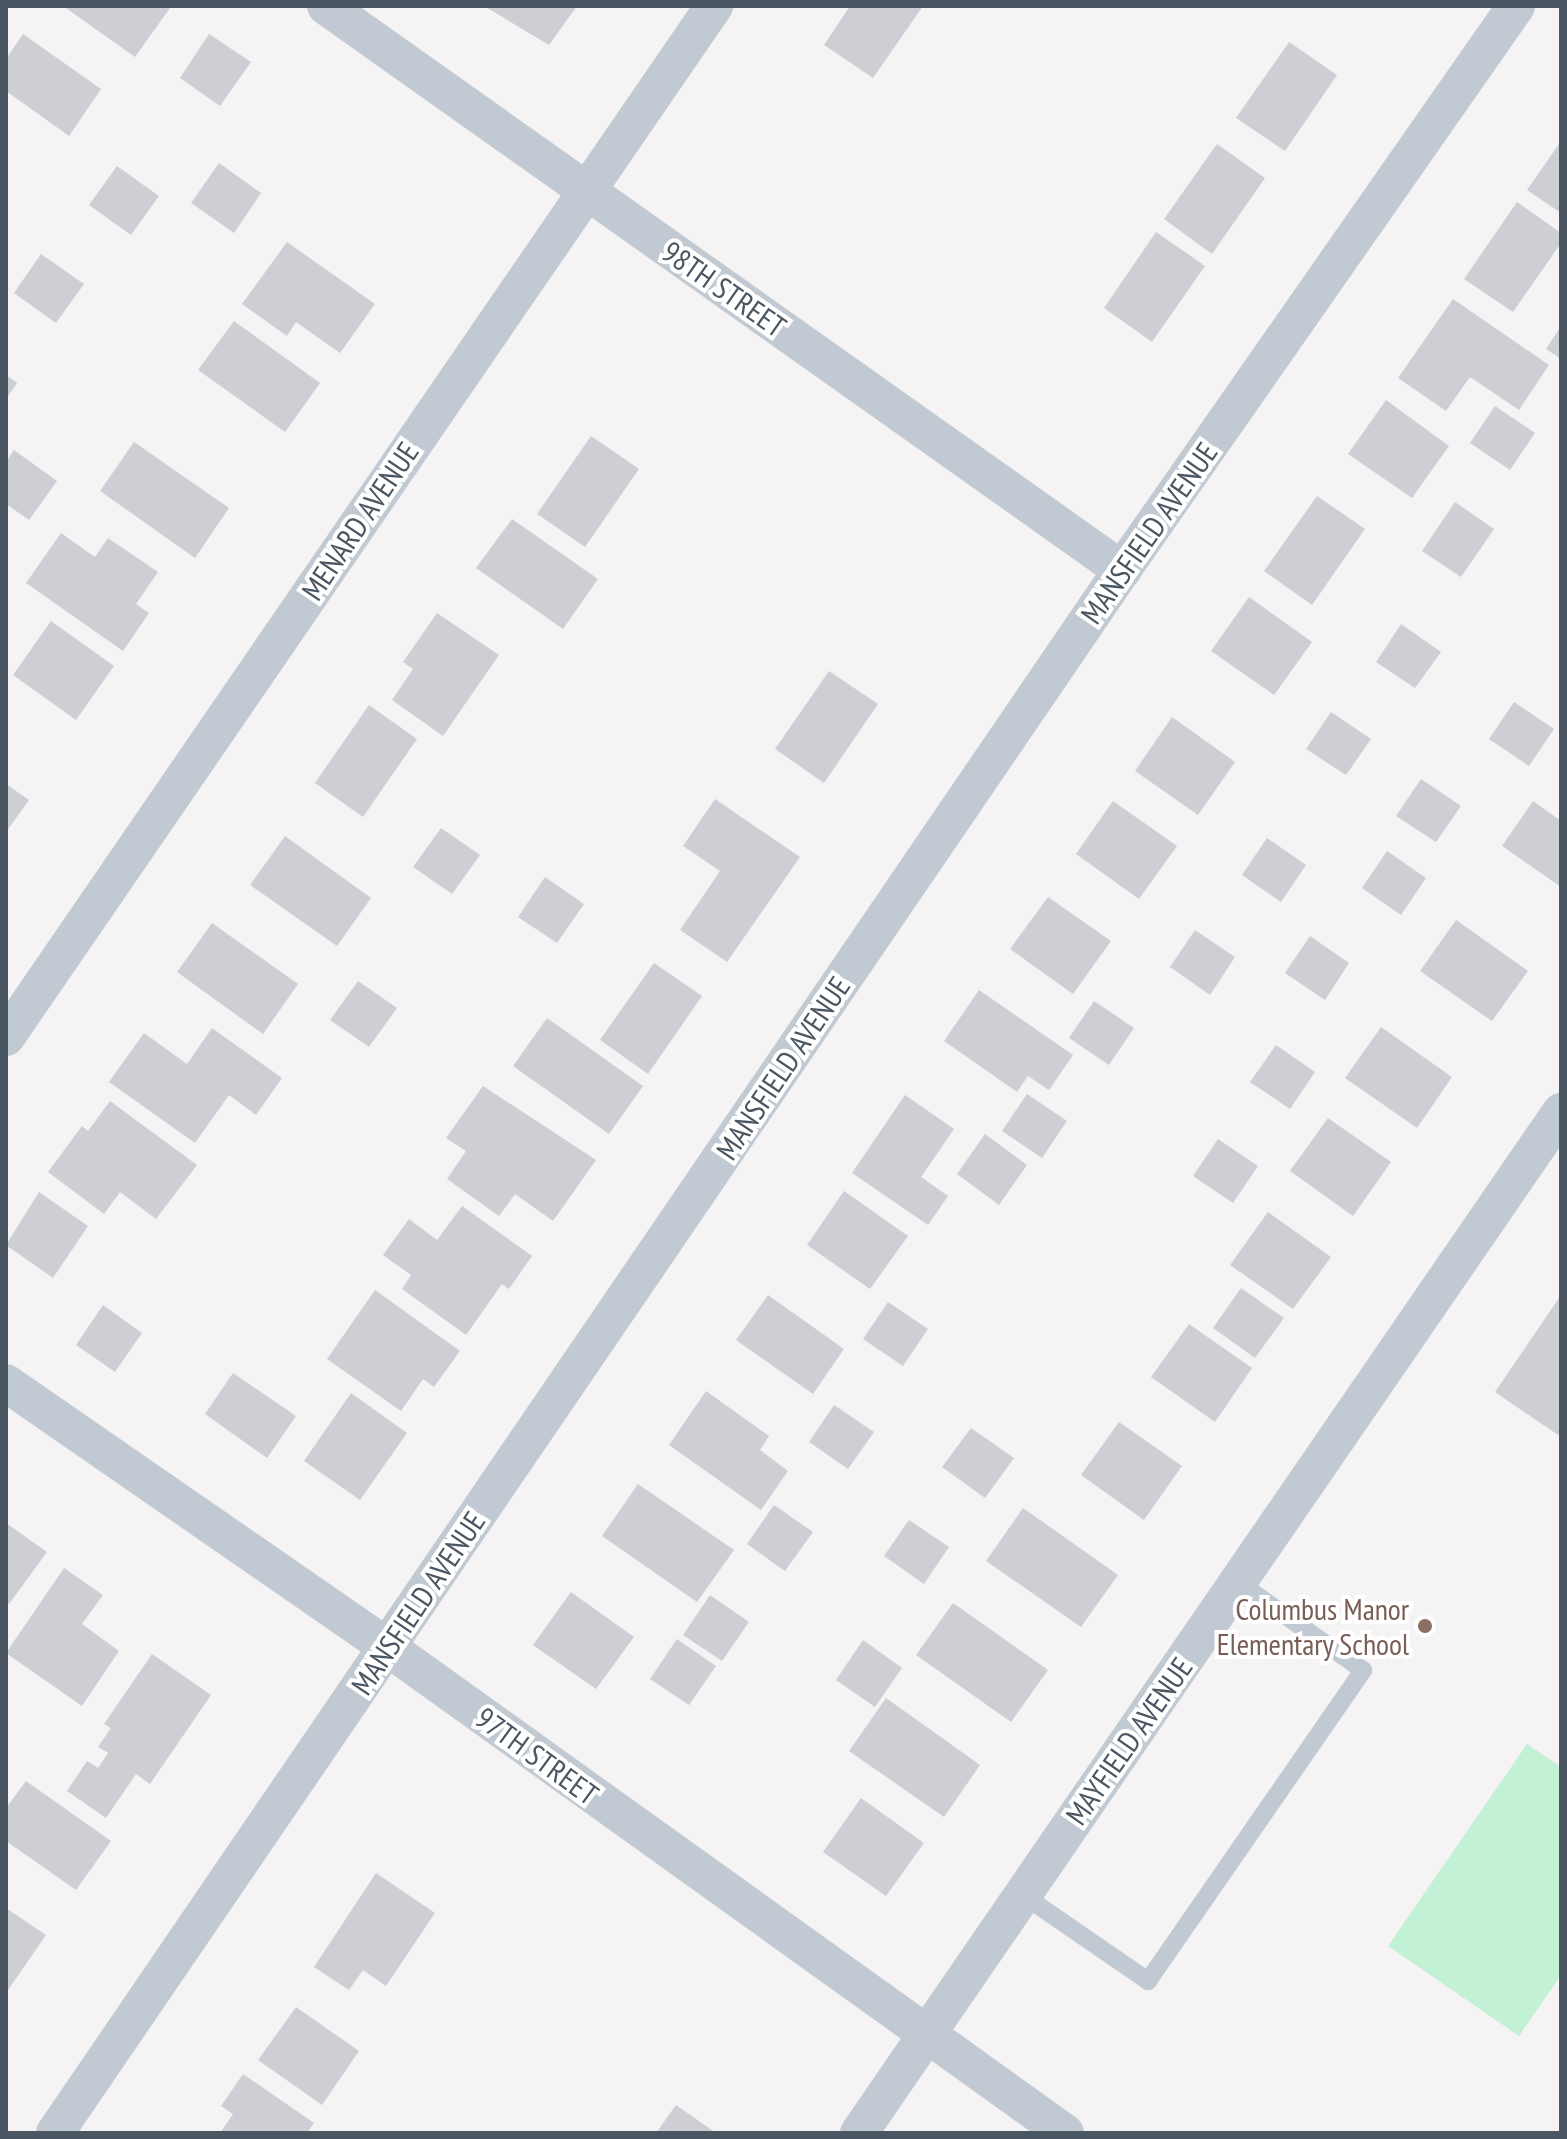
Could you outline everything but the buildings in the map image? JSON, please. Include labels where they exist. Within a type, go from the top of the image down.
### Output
[{"type":"street","name":"98TH STREET","points":[[326,6],[1122,570]]},
{"type":"street","name":"MENARD AVENUE","points":[[6,1037],[714,6]]},
{"type":"street","name":"MANSFIELD AVENUE","points":[[55,2133],[1122,570],[1516,6]]},
{"type":"street","name":"MAYFIELD AVENUE","points":[[859,2133],[1561,1112]]},
{"type":"street","name":"97TH STREET","points":[[6,1383],[387,1647],[1065,2133]]},
{"type":"lane","points":[[1023,1895],[1148,1981],[1363,1670],[1238,1582]]},
{"type":"green space","points":[[1527,1744],[1561,1767],[1561,1975],[1519,2036],[1388,1946]]},
{"type":"place","name":"Columbus Manor Elementary School","points":[[1425,1626]]}]
